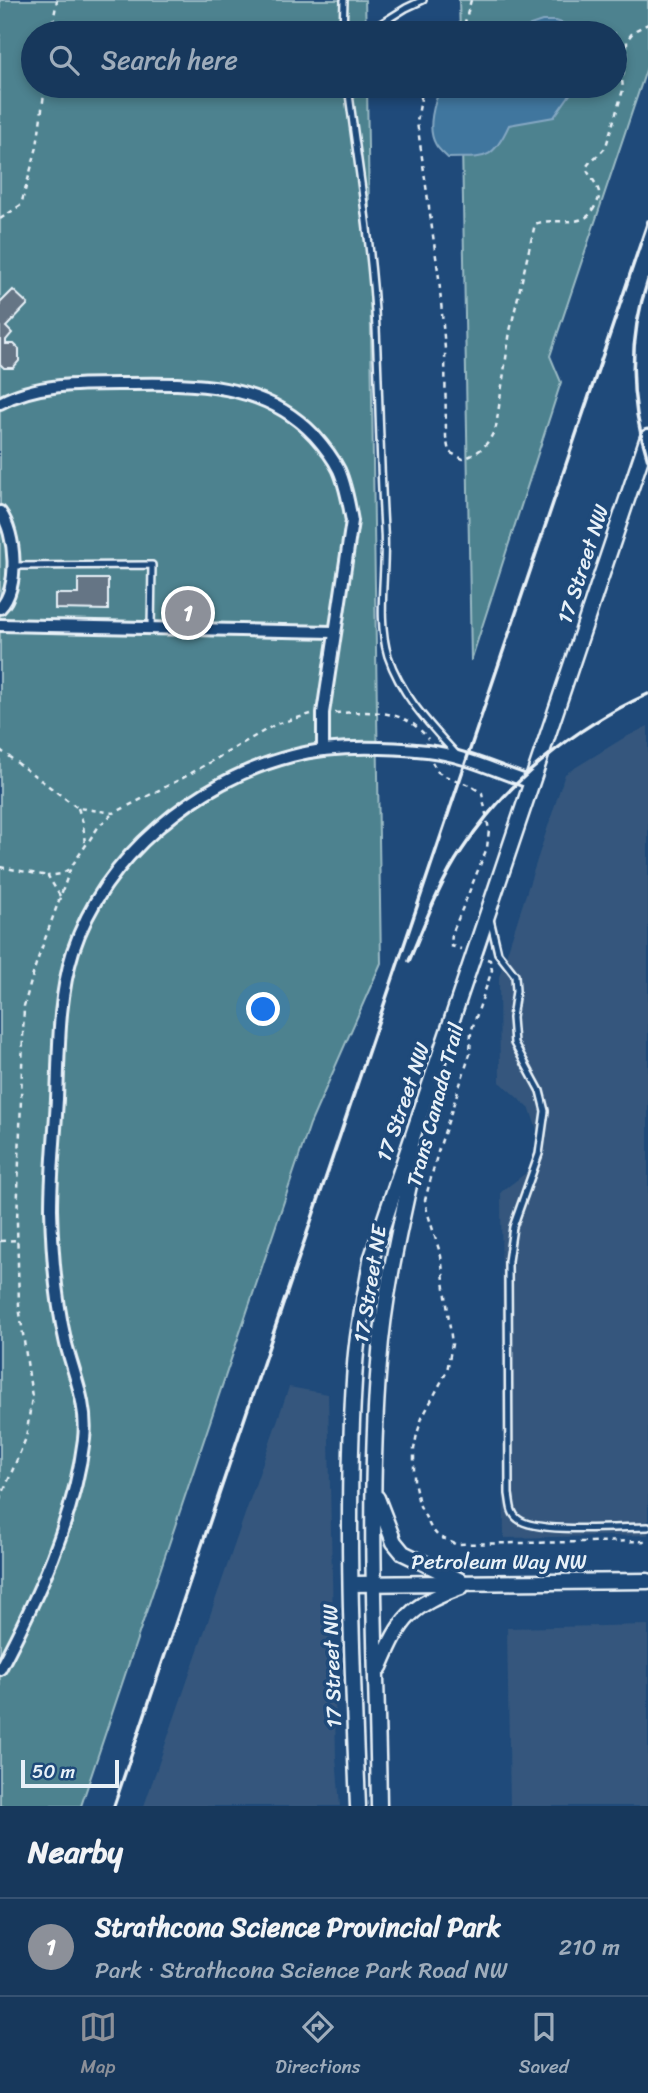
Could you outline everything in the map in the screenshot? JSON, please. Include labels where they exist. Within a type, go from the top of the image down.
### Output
[{"type":"main road","name":"17 Street NW","points":[[358,1806],[350,1486],[355,1362],[371,1259],[648,437]]},
{"type":"main road","name":"17 Street NE","points":[[374,1488],[379,1362],[391,1275],[429,1090]]},
{"type":"main road","points":[[374,1488],[377,1674]]},
{"type":"main road","points":[[374,1488],[394,1542],[403,1553],[469,1584]]},
{"type":"main road","name":"Petroleum Way NW","points":[[351,1584],[648,1581]]},
{"type":"main road","points":[[377,1674],[392,1637],[413,1610],[430,1599],[469,1584]]},
{"type":"main road","name":"17 Street NW","points":[[377,1674],[379,1806]]},
{"type":"street","points":[[0,403],[10,398],[71,384],[163,383],[217,386],[244,392],[280,407],[301,421],[320,441],[338,468],[352,521],[323,713],[323,750]]},
{"type":"street","points":[[0,512],[9,533],[13,566],[13,584],[0,608]]},
{"type":"street","points":[[0,625],[334,632]]},
{"type":"street","points":[[0,1669],[40,1586],[70,1511],[84,1436],[81,1399],[60,1311],[51,1209],[62,1002],[74,950],[86,919],[106,885],[124,860],[149,835],[217,787],[262,765],[293,755],[323,750],[392,749],[430,752],[459,757],[533,783]]},
{"type":"lane","points":[[343,21],[344,0]]},
{"type":"lane","points":[[385,21],[423,0]]},
{"type":"lane","points":[[349,98],[376,327],[379,459],[384,533],[383,624],[387,653],[398,683],[459,757]]},
{"type":"lane","points":[[13,566],[152,565],[151,629]]},
{"type":"lane","points":[[488,912],[498,953],[515,975],[513,1044],[540,1091],[545,1111],[539,1154],[513,1227],[508,1261],[509,1494],[512,1513],[520,1521],[541,1527],[648,1527]]},
{"type":"path","points":[[53,21],[57,0]]},
{"type":"path","points":[[465,21],[471,0]]},
{"type":"path","points":[[627,58],[627,40],[634,31],[648,24]]},
{"type":"path","points":[[0,219],[21,205],[37,147],[43,98]]},
{"type":"path","points":[[421,98],[417,122],[439,278],[445,349],[446,437],[449,452],[463,459],[481,452],[491,440],[495,427],[510,331],[535,224],[580,221],[591,214],[599,197],[586,168],[606,146],[621,98]]},
{"type":"path","points":[[330,713],[384,712],[397,715],[416,726],[429,740]]},
{"type":"path","points":[[0,1500],[26,1438],[33,1397],[19,1306],[24,1006],[60,896],[85,845],[99,826],[114,813],[181,779],[276,724],[315,714]]},
{"type":"path","points":[[0,750],[78,808],[114,813]]},
{"type":"path","points":[[431,762],[438,772],[479,790],[485,799],[489,839],[452,934],[452,946],[460,949]]},
{"type":"path","points":[[78,808],[83,823],[85,845]]},
{"type":"path","points":[[0,867],[48,876],[61,874],[72,867]]},
{"type":"path","points":[[48,876],[60,896]]},
{"type":"path","name":"Trans Canada Trail","points":[[490,960],[492,970],[471,1032],[470,1054],[425,1200],[441,1256],[453,1344],[447,1371],[422,1418],[417,1434],[413,1464],[415,1490],[430,1528],[438,1536],[455,1544],[648,1541]]},
{"type":"path","points":[[0,1241],[18,1240]]},
{"type":"shaded area","points":[[567,98],[554,117],[509,125],[498,146],[486,155],[471,158],[448,158],[436,145],[431,123],[436,99]]},
{"type":"shaded area","points":[[648,726],[648,1535],[504,1538],[501,1192],[526,1173],[533,1163],[538,1133],[530,1109],[500,1082],[499,977],[565,774]]},
{"type":"shaded area","points":[[289,1387],[328,1394],[336,1757],[340,1806],[144,1806]]},
{"type":"shaded area","points":[[648,1625],[648,1806],[510,1806],[507,1628]]},
{"type":"green space","points":[[0,0],[365,0],[366,21],[21,21],[21,98],[367,98],[381,963],[310,1124],[81,1806],[0,1806]]},
{"type":"green space","points":[[459,0],[648,0],[648,64],[550,356],[561,382],[471,661],[461,98],[627,98],[627,21],[460,21]]},
{"type":"building","points":[[13,290],[28,304],[6,327],[12,333],[6,344],[14,344],[19,349],[19,361],[13,368],[4,368],[0,364],[0,303]]},
{"type":"building","points":[[78,579],[108,579],[108,610],[55,609],[55,594],[78,594]]},
{"type":"railway","points":[[114,1806],[648,221]]},
{"type":"railway","points":[[648,280],[637,325],[633,370],[637,415],[648,460]]},
{"type":"railway","points":[[409,961],[446,876],[462,850],[499,802],[521,779],[569,740],[621,707],[648,694]]},
{"type":"place","name":"Strathcona Science Provincial Park","points":[[188,613]]}]
